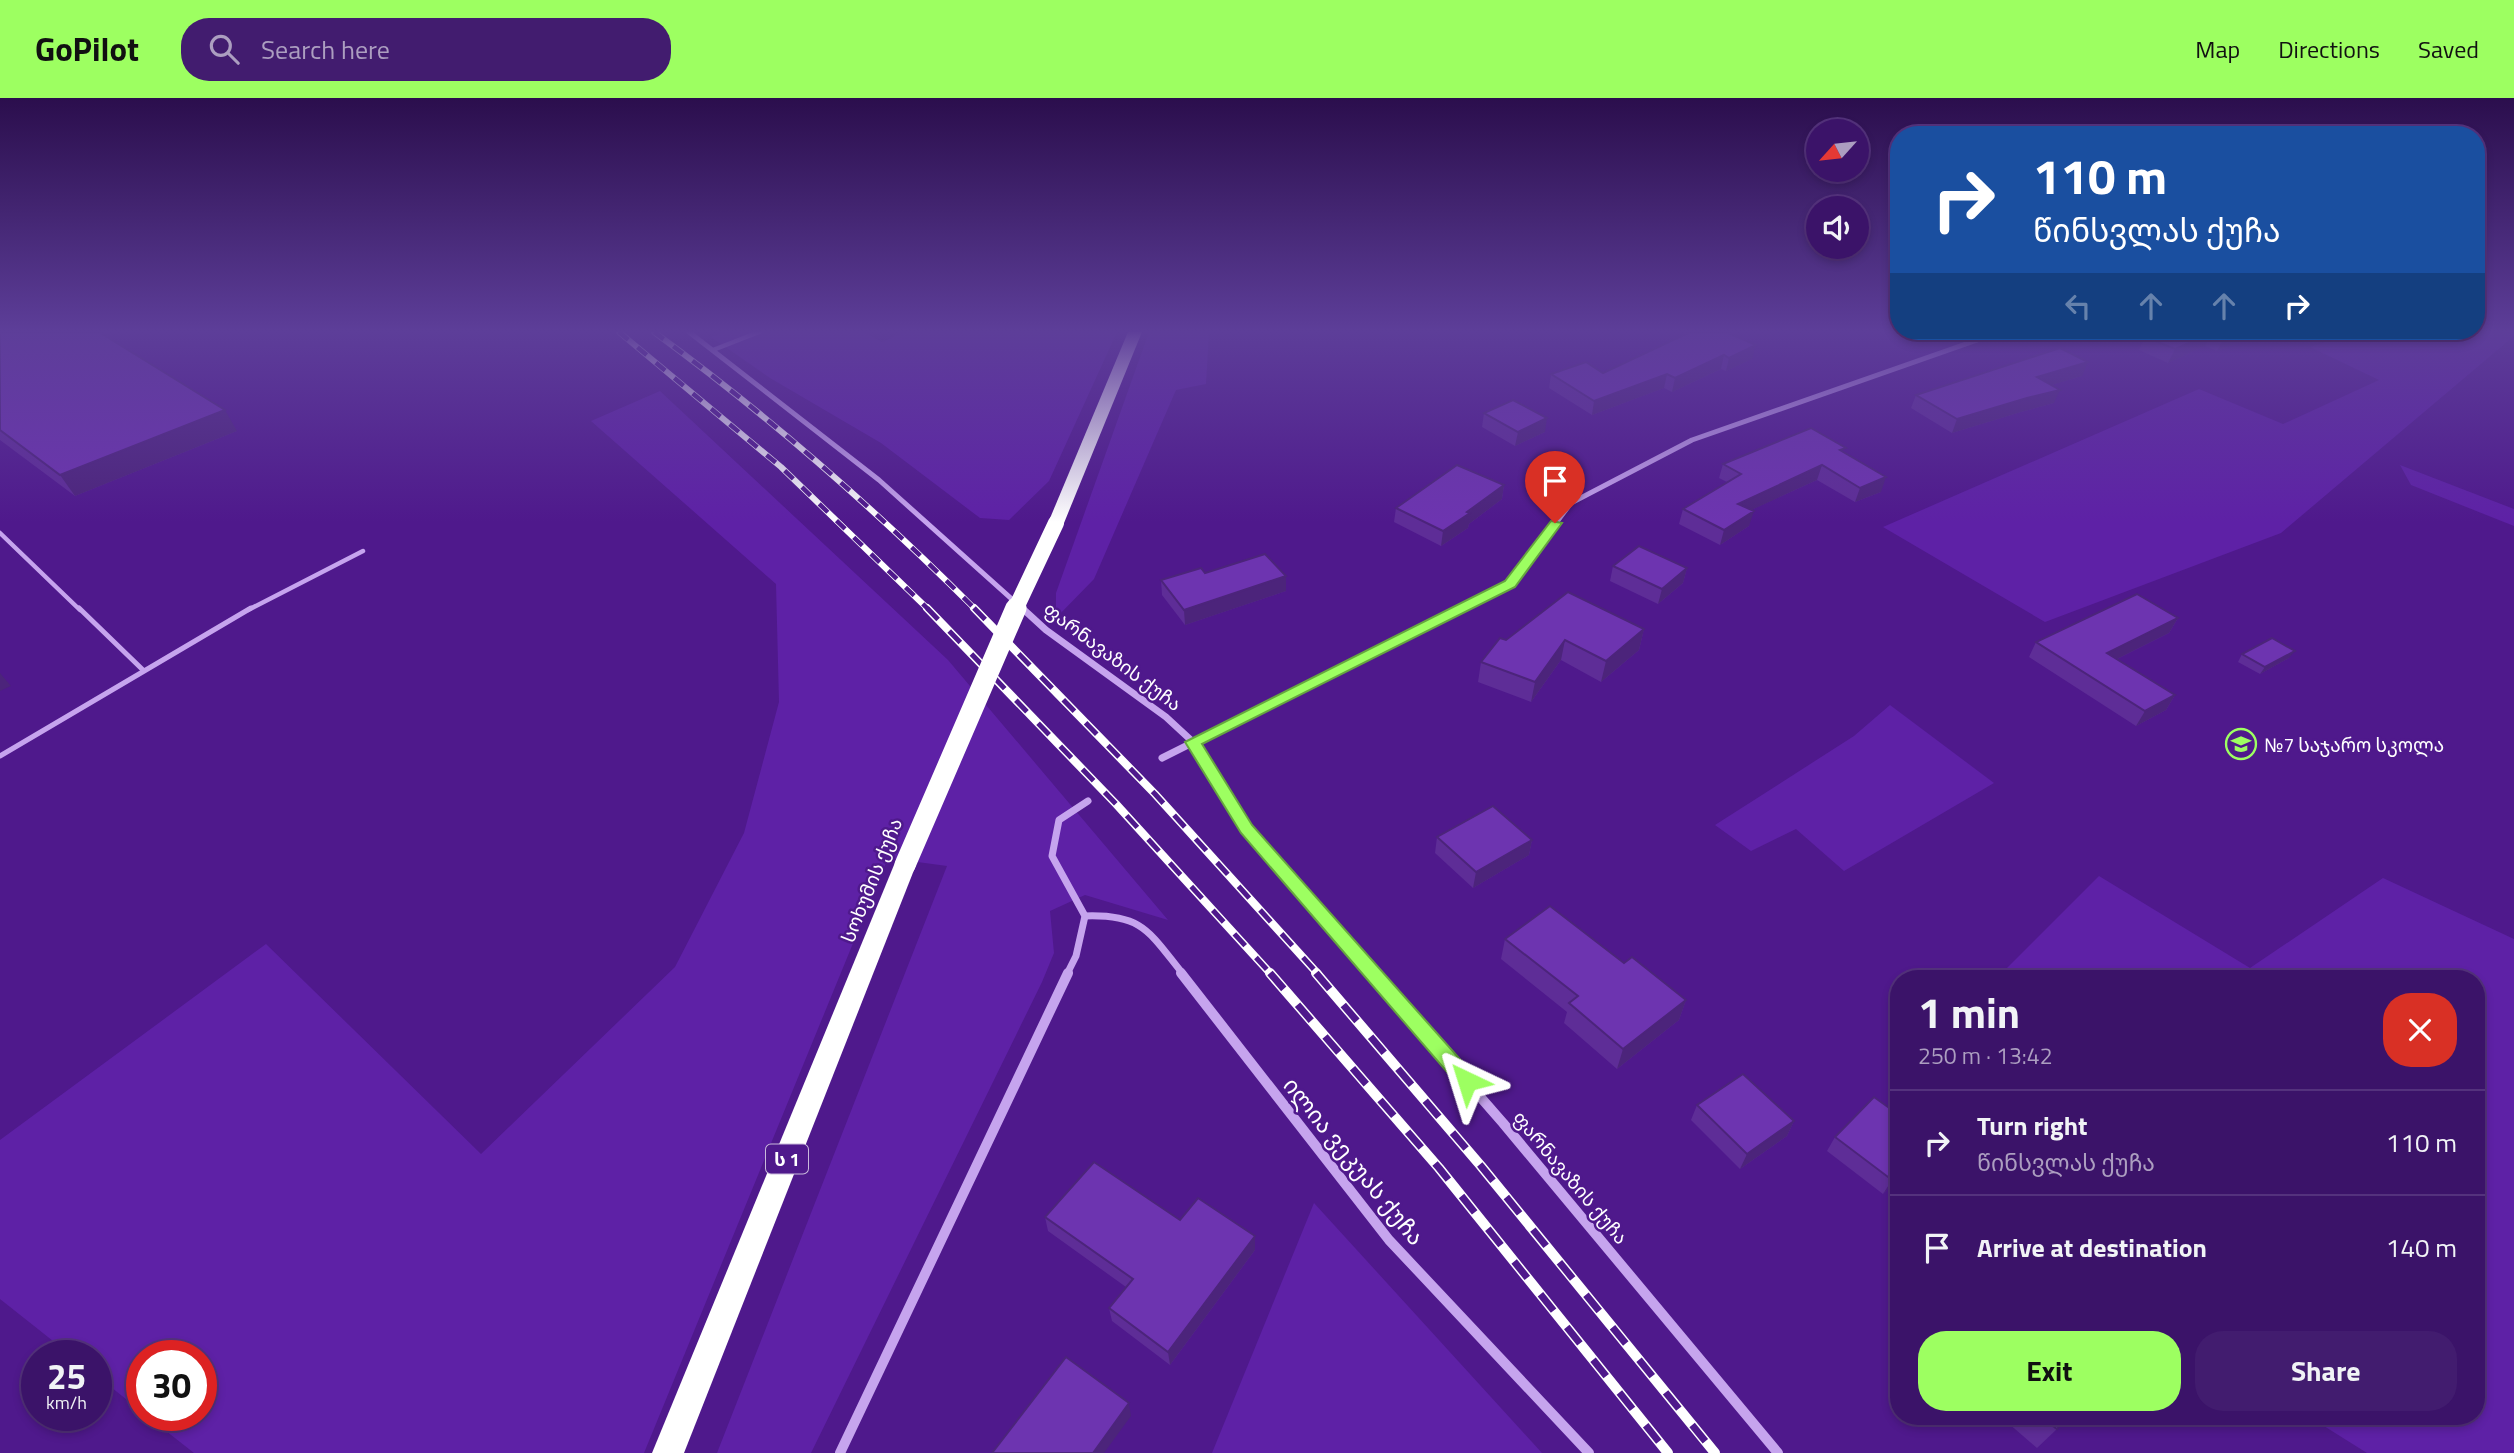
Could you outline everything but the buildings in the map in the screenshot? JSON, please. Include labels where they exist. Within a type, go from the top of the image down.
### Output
[{"type":"highway","name":"სოხუმის ქუჩა","points":[[668,1453],[905,864],[992,660],[1056,523],[1109,395]]},
{"type":"street","name":"ფარნავაზის ქუჩა","points":[[771,395],[879,480],[1046,630],[1166,717],[1193,742],[1247,829],[1503,1123],[1778,1453]]},
{"type":"street","points":[[1162,758],[1510,584],[1570,503],[1692,440],[1820,395]]},
{"type":"street","points":[[840,1453],[1076,956],[1084,916],[1052,856],[1059,820],[1088,801]]},
{"type":"street","name":"ილია ვეკუას ქუჩა","points":[[1084,916],[1117,915],[1149,931],[1389,1240],[1589,1453]]},
{"type":"lane","points":[[0,533],[143,670]]},
{"type":"lane","points":[[0,756],[248,610],[363,551]]},
{"type":"shaded area","points":[[650,395],[665,395],[948,660],[1168,920],[1085,895],[1050,911],[1054,953],[1042,982],[811,1453],[717,1453],[947,866],[888,858],[644,1453],[194,1453],[166,1431],[217,1431],[217,1340],[126,1340],[126,1399],[112,1388],[112,1340],[52,1340],[0,1299],[0,1140],[266,944],[481,1154],[675,967],[744,833],[779,702],[776,584],[591,421]]},
{"type":"shaded area","points":[[799,395],[1088,395],[1049,481],[1009,520],[980,518],[881,443]]},
{"type":"shaded area","points":[[1126,395],[1174,395],[1094,579],[1056,618],[1056,593]]},
{"type":"shaded area","points":[[2185,395],[2214,395],[2283,424],[2346,395],[2444,395],[2281,533],[2045,622],[1883,527]]},
{"type":"shaded area","points":[[2400,465],[2514,509],[2514,526],[2411,485]]},
{"type":"shaded area","points":[[1890,705],[1994,783],[1844,871],[1796,829],[1751,851],[1715,825],[1854,736]]},
{"type":"shaded area","points":[[2099,876],[2250,968],[2383,878],[2514,939],[2514,1453],[2367,1453],[2322,1425],[2485,1425],[2485,970],[2005,970]]},
{"type":"shaded area","points":[[1314,1203],[1542,1453],[1212,1453]]},
{"type":"railway","points":[[695,395],[781,467],[928,609]]},
{"type":"railway","points":[[737,395],[820,465],[975,609]]},
{"type":"railway","points":[[928,609],[1116,804],[1271,974]]},
{"type":"railway","points":[[975,609],[1155,794],[1318,974]]},
{"type":"railway","points":[[1270,973],[1439,1168],[1668,1453]]},
{"type":"railway","points":[[1316,973],[1481,1166],[1715,1453]]},
{"type":"place","name":"№7 საჯარო სკოლა","points":[[2241,744]]},
{"type":"route","points":[[1467,1081],[1247,829],[1193,742],[1510,584],[1555,523]]}]
